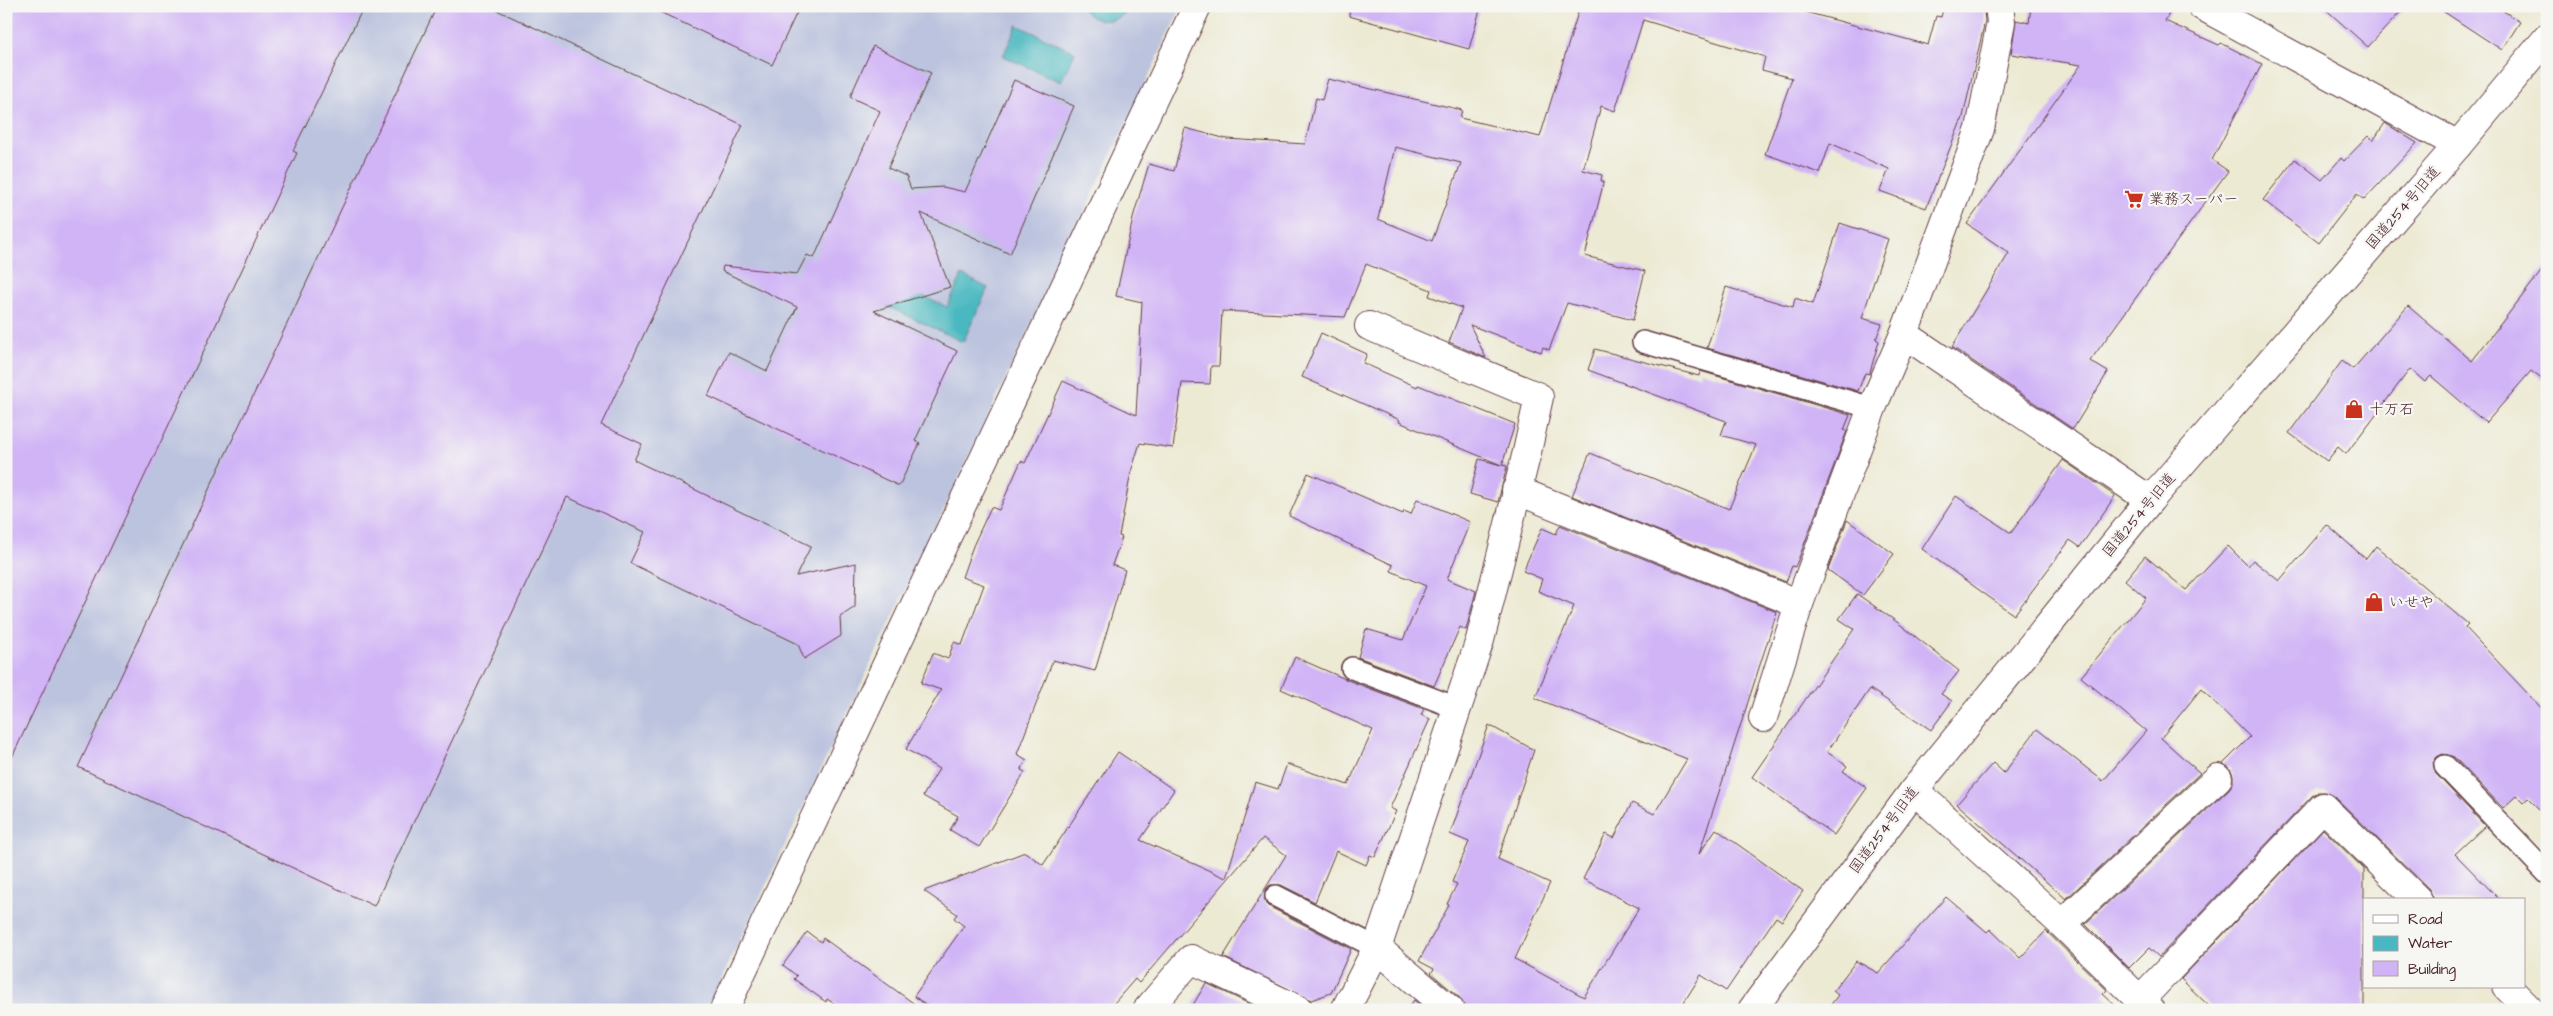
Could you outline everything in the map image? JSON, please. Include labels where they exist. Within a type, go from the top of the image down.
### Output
[{"type":"street","points":[[724,1010],[1197,6]]},
{"type":"street","points":[[1763,718],[1799,604],[1872,408],[1904,334],[1980,129],[2001,22],[1999,6]]},
{"type":"street","points":[[2202,6],[2458,145]]},
{"type":"street","name":"国道254号旧道","points":[[1752,1010],[1914,790],[2150,500],[2458,145],[2547,38]]},
{"type":"street","points":[[1345,1010],[1377,948],[1480,640],[1539,397],[1369,326]]},
{"type":"street","points":[[1904,334],[2150,500]]},
{"type":"street","points":[[1516,490],[1799,604]]},
{"type":"street","points":[[2062,924],[2218,778]]},
{"type":"street","points":[[1914,790],[2062,924],[2145,1005],[2323,806],[2416,898]]},
{"type":"street","points":[[1377,948],[1450,1010]]},
{"type":"street","points":[[1147,1010],[1191,959],[1299,1010]]},
{"type":"street","points":[[2508,988],[2530,1010]]},
{"type":"lane","points":[[1643,342],[1872,408]]},
{"type":"lane","points":[[1352,668],[1456,708]]},
{"type":"lane","points":[[2445,766],[2547,873]]},
{"type":"lane","points":[[1276,896],[1377,948]]},
{"type":"shaded area","points":[[6,6],[1182,6],[707,1010],[6,1010]]},
{"type":"water","points":[[1081,6],[1131,6],[1120,17],[1106,21],[1092,17]]},
{"type":"water","points":[[1017,25],[1075,52],[1061,82],[1003,56]]},
{"type":"water","points":[[878,275],[947,307],[962,275],[988,288],[963,342],[868,297]]},
{"type":"building","points":[[6,6],[364,6],[293,151],[297,153],[6,770]]},
{"type":"building","points":[[437,6],[488,6],[743,125],[601,425],[642,444],[634,460],[811,546],[796,576],[856,563],[855,607],[840,617],[841,636],[804,659],[798,644],[630,563],[645,532],[567,497],[374,906],[78,767]]},
{"type":"building","points":[[647,6],[800,6],[772,65]]},
{"type":"building","points":[[1350,6],[1481,6],[1469,49],[1349,16]]},
{"type":"building","points":[[1580,6],[1783,6],[1928,45],[1936,16],[1941,17],[1944,6],[1964,6],[1984,11],[1985,21],[1962,121],[1926,208],[1880,191],[1889,169],[1830,143],[1820,173],[1765,154],[1792,78],[1762,70],[1765,57],[1643,20],[1615,111],[1601,106],[1583,170],[1602,175],[1601,181],[1604,181],[1585,256],[1645,271],[1633,320],[1567,303],[1549,350],[1543,347],[1541,352],[1470,325],[1486,358],[1449,342],[1462,308],[1429,296],[1431,290],[1366,264],[1345,317],[1222,311],[1219,366],[1211,366],[1210,384],[1182,383],[1173,448],[1140,443],[1131,472],[1119,536],[1122,537],[1112,565],[1125,570],[1095,671],[1053,660],[1017,754],[1027,760],[1021,770],[1025,772],[979,847],[950,830],[958,816],[923,796],[939,769],[906,749],[941,690],[921,683],[933,653],[948,659],[954,642],[962,645],[984,585],[962,577],[973,546],[991,507],[999,510],[1021,461],[1025,463],[1063,381],[1136,415],[1142,302],[1116,296],[1134,214],[1149,164],[1174,171],[1185,128],[1227,139],[1305,144],[1316,98],[1322,100],[1328,79],[1462,110],[1460,118],[1540,137]],"holes":[[[1395,147],[1461,163],[1432,241],[1378,219]]]},
{"type":"building","points":[[2031,6],[2173,6],[2165,21],[2219,45],[2221,43],[2262,64],[2212,160],[2228,171],[2090,361],[2108,372],[2073,429],[1952,347],[2009,253],[1967,224],[2081,65],[2011,54],[2016,20],[2029,23]]},
{"type":"building","points":[[2322,6],[2406,6],[2368,47]]},
{"type":"building","points":[[2435,6],[2496,6],[2520,22],[2502,50]]},
{"type":"building","points":[[873,46],[931,73],[888,168],[906,176],[911,189],[943,187],[965,192],[1014,80],[1074,106],[1010,254],[921,213],[950,287],[874,311],[957,351],[915,441],[920,443],[899,486],[708,396],[729,352],[767,371],[797,307],[722,271],[723,266],[797,274],[807,255],[814,258],[880,111],[850,97]]},
{"type":"building","points":[[2385,123],[2417,143],[2364,200],[2357,194],[2319,243],[2263,200],[2295,159],[2322,180],[2341,158],[2344,161],[2368,136],[2373,141]]},
{"type":"building","points":[[1840,223],[1888,239],[1862,318],[1882,324],[1876,339],[1879,341],[1870,374],[1865,373],[1858,391],[1707,348],[1726,287],[1793,307],[1795,298],[1813,304]]},
{"type":"building","points":[[2547,264],[2547,383],[2531,371],[2486,423],[2431,376],[2425,382],[2410,369],[2346,454],[2338,447],[2327,461],[2289,433],[2342,361],[2353,369],[2408,306],[2472,361]]},
{"type":"building","points":[[1321,333],[1367,354],[1363,363],[1417,387],[1418,385],[1515,424],[1502,465],[1507,466],[1498,502],[1470,494],[1479,459],[1501,465],[1399,422],[1400,420],[1302,377]]},
{"type":"building","points":[[1595,349],[1699,376],[1700,371],[1850,415],[1844,430],[1847,431],[1802,550],[1795,567],[1792,566],[1786,582],[1572,496],[1590,453],[1729,509],[1756,445],[1721,435],[1726,421],[1588,370]]},
{"type":"building","points":[[2063,460],[2115,496],[2080,547],[2070,540],[2014,615],[1922,549],[1956,496],[2011,533]]},
{"type":"building","points":[[1308,473],[1403,514],[1404,511],[1411,514],[1417,499],[1470,522],[1447,579],[1476,591],[1466,630],[1460,627],[1434,686],[1358,657],[1366,629],[1403,640],[1426,586],[1391,571],[1393,565],[1289,516]]},
{"type":"building","points":[[1847,520],[1894,554],[1863,595],[1828,570]]},
{"type":"building","points":[[1560,525],[1777,612],[1699,854],[1716,829],[1803,891],[1782,921],[1776,917],[1726,991],[1701,975],[1679,1010],[1465,1010],[1460,998],[1431,973],[1434,969],[1419,961],[1449,905],[1447,904],[1457,884],[1452,882],[1469,842],[1450,834],[1489,725],[1534,750],[1498,859],[1550,883],[1515,959],[1584,997],[1639,908],[1583,879],[1606,834],[1614,838],[1632,803],[1654,814],[1687,759],[1535,698],[1574,606],[1538,591],[1542,579],[1523,571],[1542,528],[1556,534]]},
{"type":"building","points":[[2327,525],[2366,559],[2376,546],[2468,624],[2465,627],[2547,714],[2547,817],[2528,798],[2523,803],[2516,796],[2503,808],[2454,757],[2443,754],[2437,757],[2433,763],[2436,774],[2485,826],[2455,854],[2498,898],[2433,898],[2429,889],[2334,796],[2326,792],[2318,792],[2312,796],[2159,957],[2149,948],[2129,968],[2085,924],[2229,789],[2233,783],[2233,775],[2230,768],[2223,764],[2250,737],[2201,689],[2161,738],[2200,773],[2066,899],[1957,804],[1993,763],[2004,773],[2037,729],[2103,781],[2146,731],[2081,677],[2146,598],[2125,580],[2145,556],[2186,590],[2228,546],[2248,566],[2253,560],[2279,581]]},
{"type":"building","points":[[1857,594],[1897,622],[1959,671],[1941,694],[1952,701],[1931,730],[1870,689],[1827,752],[1847,766],[1843,771],[1867,788],[1834,835],[1752,777],[1854,629],[1839,619]]},
{"type":"building","points":[[1295,657],[1350,681],[1424,709],[1421,715],[1430,719],[1390,808],[1396,811],[1375,857],[1370,855],[1366,865],[1336,851],[1315,902],[1281,885],[1270,885],[1265,891],[1265,902],[1270,907],[1351,949],[1331,993],[1311,1000],[1223,957],[1286,855],[1263,838],[1139,983],[1135,979],[1108,1010],[933,1010],[914,996],[964,926],[954,918],[957,914],[924,891],[1025,852],[1043,865],[1118,752],[1174,790],[1140,840],[1226,878],[1255,782],[1278,789],[1287,764],[1348,785],[1373,730],[1281,689]]},
{"type":"building","points":[[2323,829],[2364,869],[2364,1010],[2213,1010],[2181,979]]},
{"type":"building","points":[[1946,897],[1987,932],[1990,929],[2020,958],[2046,931],[2107,990],[2103,994],[2120,1010],[1827,1010],[1838,995],[1833,991],[1856,961],[1878,973]]},
{"type":"building","points":[[807,932],[821,942],[823,938],[923,1010],[844,1010],[827,999],[826,1002],[794,979],[797,976],[783,965]]},
{"type":"building","points":[[1206,983],[1262,1010],[1190,1010]]},
{"type":"building","points":[[1414,1000],[1426,1010],[1407,1010]]},
{"type":"place","name":"業務スーパー","points":[[2134,199]]},
{"type":"place","name":"十万石","points":[[2354,409]]},
{"type":"place","name":"いせや","points":[[2374,602]]}]
